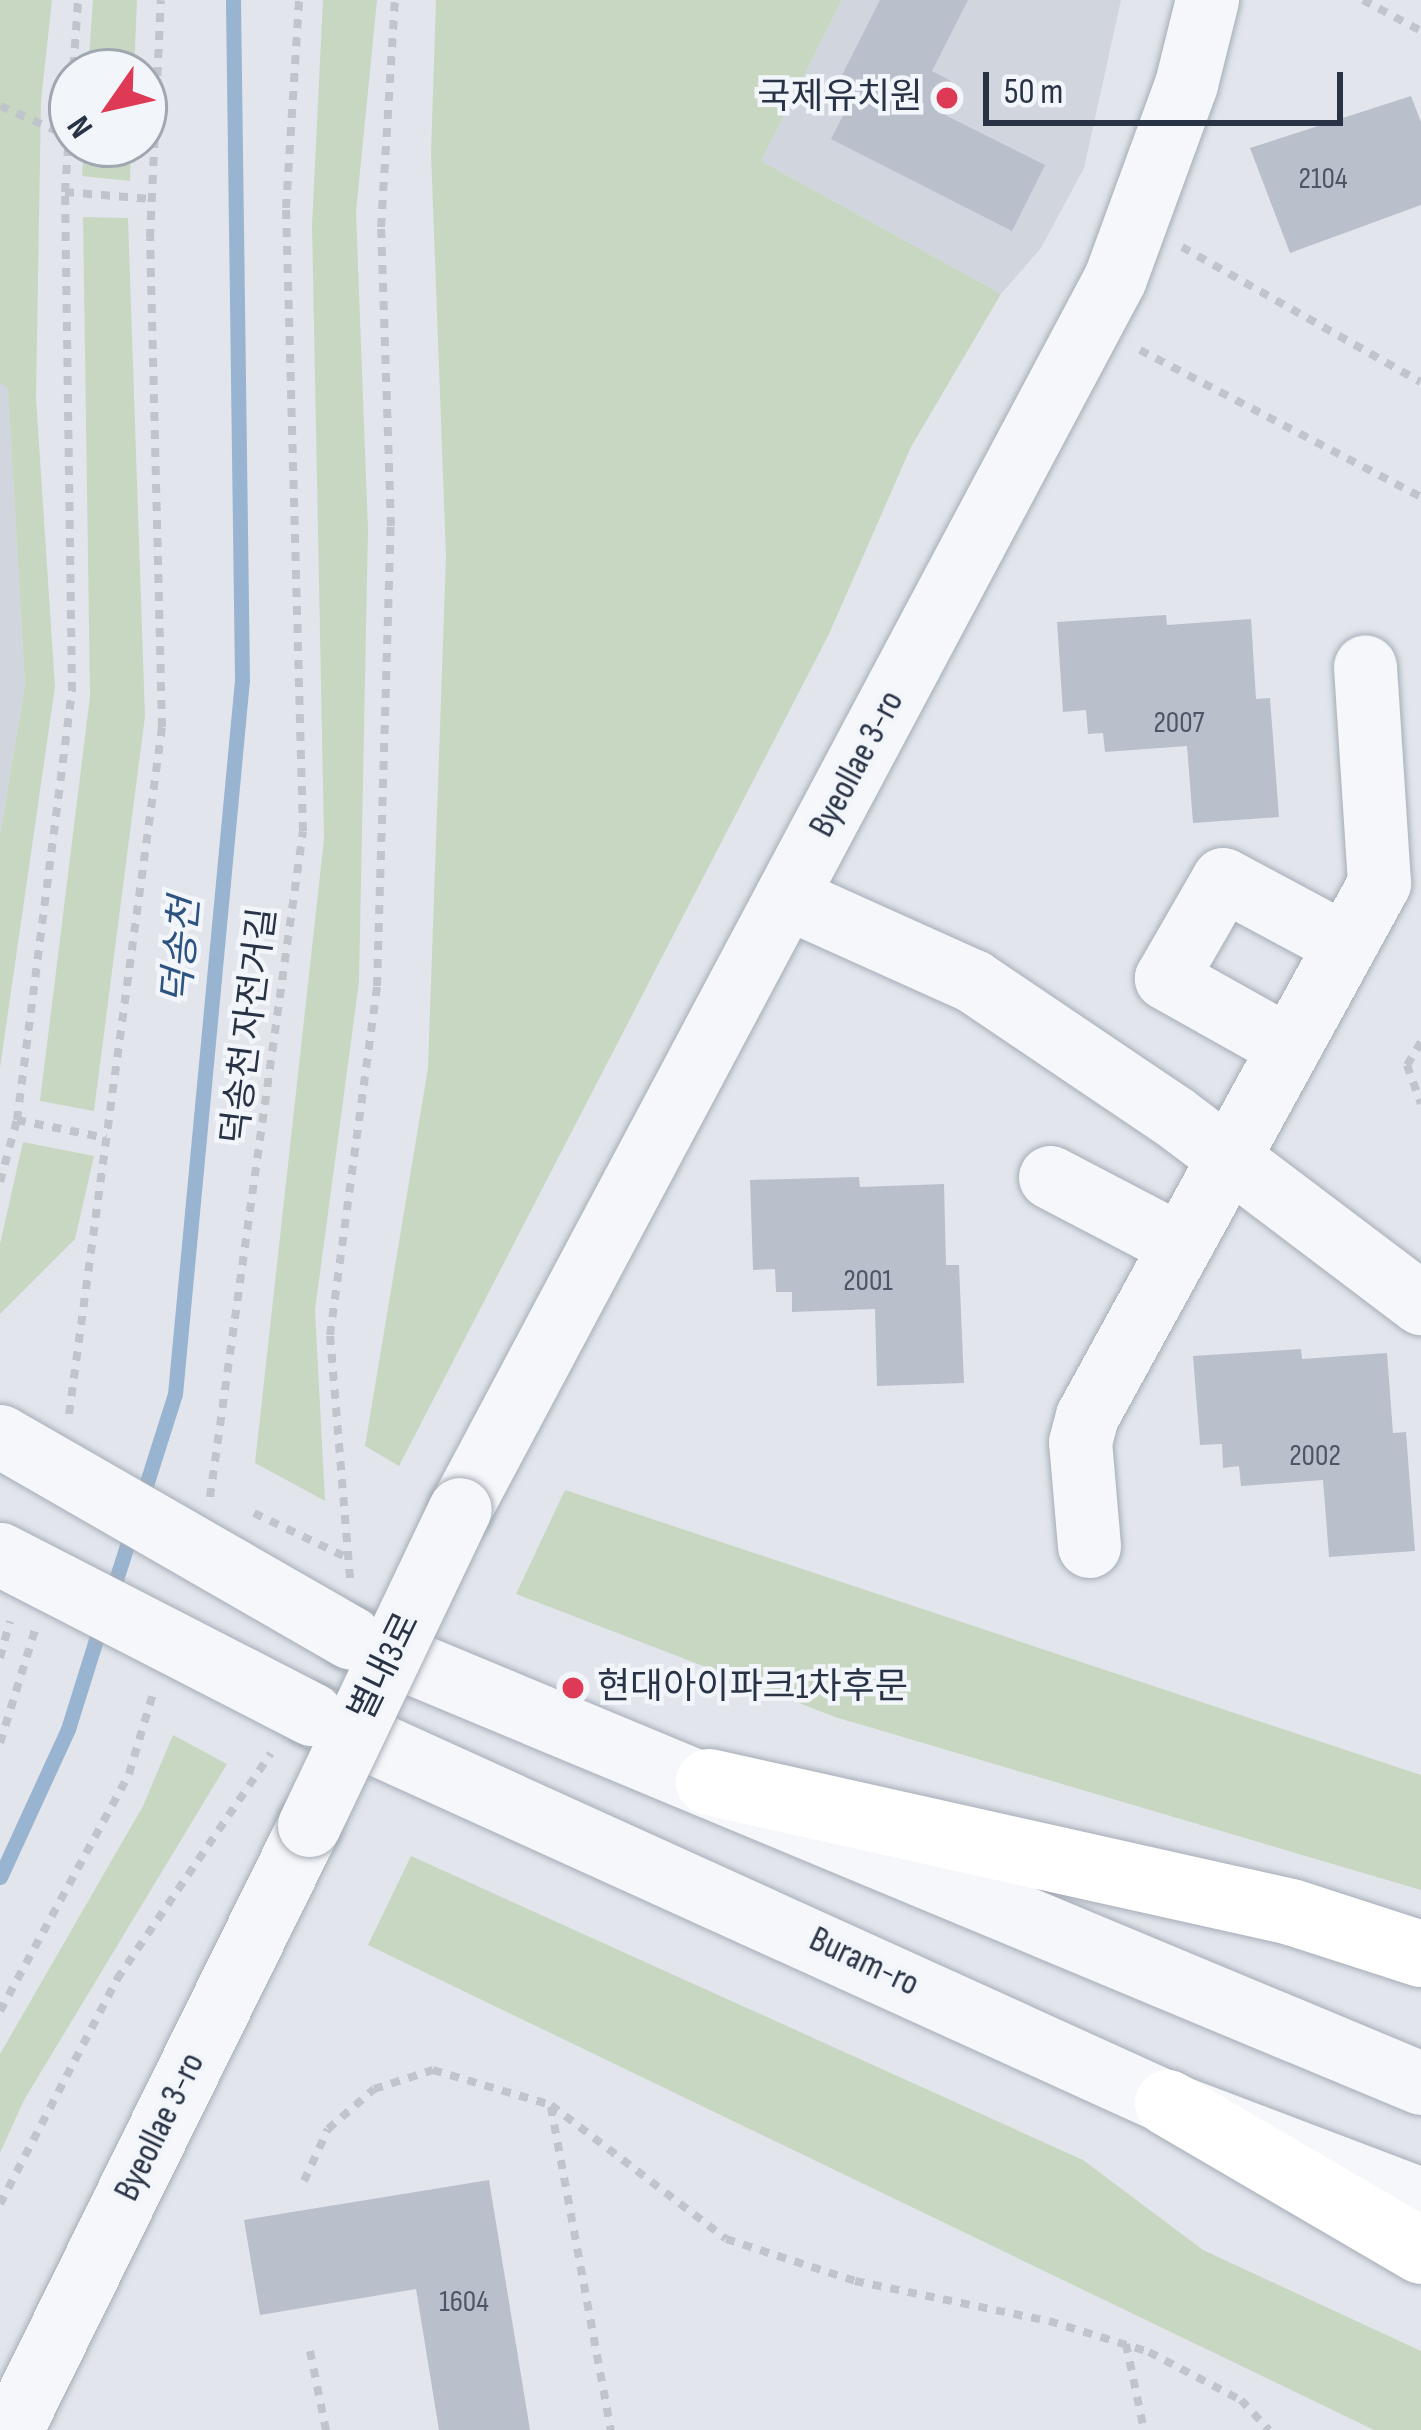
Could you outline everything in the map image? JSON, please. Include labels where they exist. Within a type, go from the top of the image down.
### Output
[{"type":"highway","points":[[709,1782],[1291,1912],[1421,1954]]},
{"type":"highway","points":[[1168,2103],[1421,2251]]},
{"type":"street","name":"Byeollae 3-ro","points":[[460,1509],[1090,325],[1136,223],[1198,4]]},
{"type":"street","points":[[1089,1546],[1080,1442],[1225,1155],[1378,884],[1365,666]]},
{"type":"street","points":[[1287,1046],[1166,978],[1223,879],[1345,944]]},
{"type":"street","points":[[786,897],[973,981],[1225,1155],[1421,1303]]},
{"type":"street","points":[[1050,1177],[1178,1244]]},
{"type":"street","points":[[0,1436],[350,1637]]},
{"type":"street","points":[[0,1479],[350,1637],[709,1782],[1421,2083]]},
{"type":"street","name":"별내3로","points":[[309,1825],[460,1509]]},
{"type":"street","points":[[0,1554],[311,1714]]},
{"type":"street","points":[[0,1587],[311,1714]]},
{"type":"street","name":"Buram-ro","points":[[311,1714],[1168,2103],[1421,2199]]},
{"type":"street","name":"Byeollae 3-ro","points":[[11,2430],[309,1825]]},
{"type":"path","points":[[74,48],[78,0]]},
{"type":"path","points":[[73,1382],[162,727],[152,199],[161,0]]},
{"type":"path","name":"덕송천 자전거길","points":[[205,1514],[222,1457],[303,831],[286,208],[299,0]]},
{"type":"path","points":[[350,1637],[350,1537],[330,1335],[376,986],[391,526],[381,227],[395,0]]},
{"type":"path","points":[[1364,0],[1421,31]]},
{"type":"path","points":[[0,106],[48,127]]},
{"type":"path","points":[[0,1182],[17,1120],[72,692],[65,168]]},
{"type":"path","points":[[65,192],[152,199]]},
{"type":"path","points":[[1136,223],[1421,382]]},
{"type":"path","points":[[1090,325],[1421,497]]},
{"type":"path","points":[[1421,1042],[1407,1065],[1421,1104]]},
{"type":"path","points":[[17,1120],[106,1138]]},
{"type":"path","points":[[0,2011],[129,1774],[161,1665]]},
{"type":"path","points":[[0,2204],[117,1979],[253,1772],[311,1714]]},
{"type":"path","points":[[304,2180],[328,2129],[374,2089],[433,2070],[551,2105],[726,2239],[855,2282],[1126,2344],[1241,2400],[1269,2430]]},
{"type":"path","points":[[551,2105],[610,2430]]},
{"type":"path","points":[[1126,2344],[1144,2430]]},
{"type":"path","points":[[310,2350],[326,2430]]},
{"type":"shaded area","name":"국제유치원","points":[[842,0],[1121,0],[1084,168],[1041,248],[1001,294],[761,161]]},
{"type":"shaded area","points":[[0,383],[8,387],[25,685],[0,835]]},
{"type":"green space","points":[[0,0],[52,0],[41,101],[36,398],[55,687],[0,1068],[0,835],[25,685],[8,388],[0,383]]},
{"type":"green space","points":[[93,0],[137,0],[135,48],[90,48]]},
{"type":"green space","points":[[323,0],[377,0],[356,212],[368,530],[359,982],[315,1310],[325,1501],[255,1463],[324,839],[312,225]]},
{"type":"green space","points":[[436,0],[842,0],[761,161],[1001,294],[911,447],[829,634],[399,1466],[365,1446],[428,1068],[446,556],[431,153]]},
{"type":"green space","points":[[82,168],[130,168],[130,181],[82,176]]},
{"type":"green space","points":[[83,217],[128,218],[145,716],[94,1111],[40,1101],[90,696]]},
{"type":"green space","points":[[23,1142],[94,1156],[75,1239],[0,1314],[0,1244]]},
{"type":"green space","points":[[565,1490],[1421,1775],[1421,1890],[835,1717],[516,1594]]},
{"type":"green space","points":[[173,1735],[227,1764],[24,2100],[0,2153],[0,2054],[143,1806]]},
{"type":"green space","points":[[411,1856],[1083,2160],[1203,2250],[1421,2351],[1421,2430],[1374,2430],[368,1945]]},
{"type":"building","points":[[880,0],[968,0],[932,71],[958,85],[945,115],[1045,165],[1012,231],[831,139],[853,96],[836,87]]},
{"type":"building","points":[[1411,96],[1421,122],[1421,205],[1290,253],[1250,148]]},
{"type":"building","points":[[1166,615],[1167,625],[1251,619],[1256,699],[1270,698],[1279,817],[1193,823],[1187,746],[1105,752],[1103,733],[1088,734],[1086,710],[1063,712],[1057,622]]},
{"type":"building","points":[[859,1177],[860,1187],[944,1184],[946,1265],[959,1265],[964,1383],[877,1386],[875,1309],[792,1312],[792,1292],[776,1292],[775,1269],[753,1270],[750,1180]]},
{"type":"building","points":[[1301,1349],[1302,1359],[1387,1353],[1393,1433],[1406,1432],[1415,1551],[1329,1557],[1323,1480],[1241,1486],[1239,1466],[1223,1468],[1222,1444],[1200,1445],[1193,1356]]},
{"type":"building","points":[[489,2180],[530,2430],[439,2430],[416,2289],[260,2315],[244,2220]]},
{"type":"waterway","name":"덕송천","points":[[142,1498],[175,1394],[242,680],[233,0]]},
{"type":"waterway","name":"덕송천","points":[[111,1595],[133,1527]]},
{"type":"waterway","name":"덕송천","points":[[0,1877],[68,1729],[101,1624]]},
{"type":"place","name":"국제유치원","points":[[947,98]]},
{"type":"place","name":"현대아이파크1차후문","points":[[573,1688]]}]
